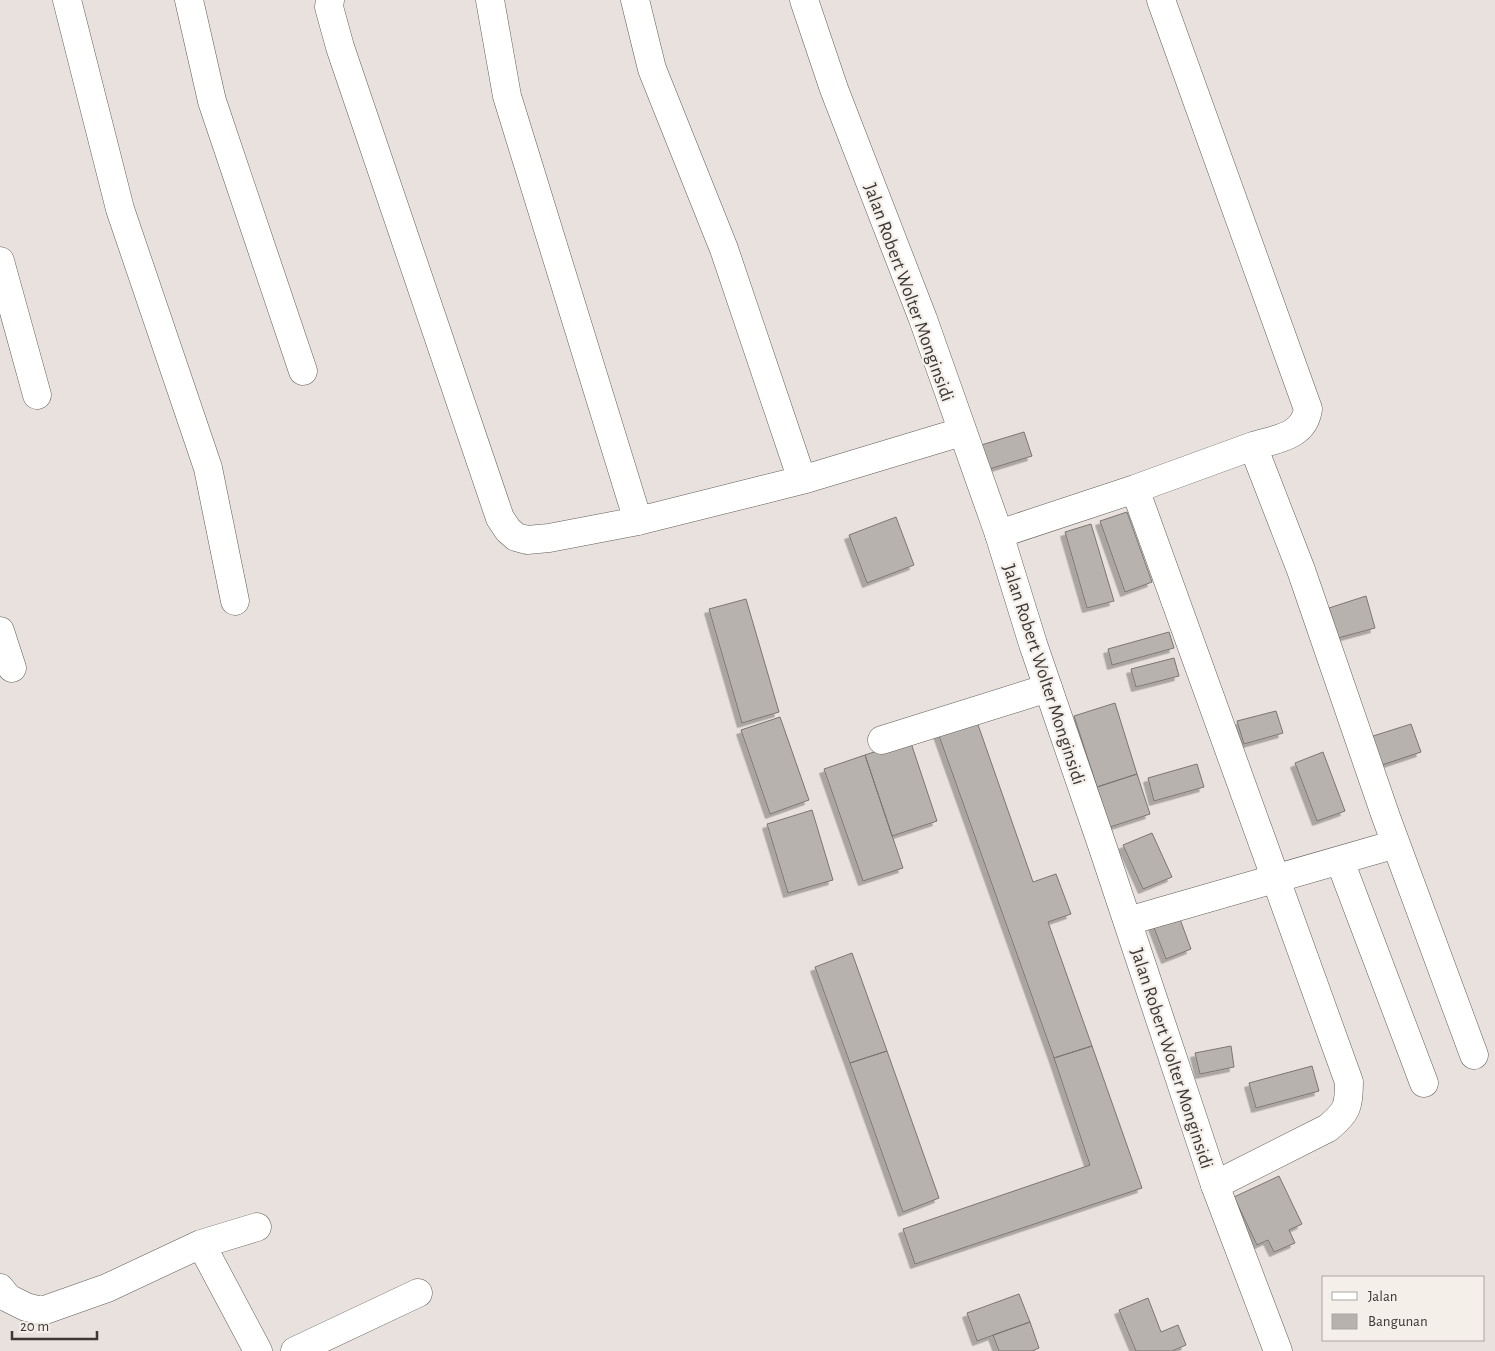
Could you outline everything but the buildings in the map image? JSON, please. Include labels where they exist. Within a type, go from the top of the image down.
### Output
[{"type":"street","points":[[66,0],[120,209],[208,468],[235,601]]},
{"type":"street","points":[[189,0],[212,101],[304,371]]},
{"type":"street","points":[[330,0],[329,7],[340,47],[500,518],[508,530],[516,537],[527,540],[549,538],[638,521],[802,480],[961,432]]},
{"type":"street","points":[[490,0],[507,96],[638,521]]},
{"type":"street","points":[[635,0],[652,69],[724,249],[802,480]]},
{"type":"street","points":[[999,534],[1135,489],[1292,433],[1301,428],[1307,419],[1308,410],[1161,0]]},
{"type":"street","name":"Jalan Robert Wolter Monginsidi","points":[[806,1],[834,89],[923,319],[961,432],[999,534],[1048,688],[1128,921],[1215,1185],[1278,1351]]},
{"type":"street","points":[[0,261],[37,395]]},
{"type":"street","points":[[1253,446],[1301,570],[1396,844],[1474,1055]]},
{"type":"street","points":[[1135,489],[1349,1082],[1348,1105],[1341,1116],[1328,1128],[1215,1185]]},
{"type":"street","points":[[0,631],[12,668]]},
{"type":"street","points":[[882,740],[1048,688]]},
{"type":"street","points":[[1128,921],[1276,881],[1396,844]]},
{"type":"street","points":[[1340,861],[1424,1083]]},
{"type":"street","points":[[0,1288],[8,1298],[26,1307],[42,1311],[107,1288],[201,1244],[257,1226]]},
{"type":"street","points":[[201,1244],[255,1350]]},
{"type":"street","points":[[295,1351],[418,1293]]}]
